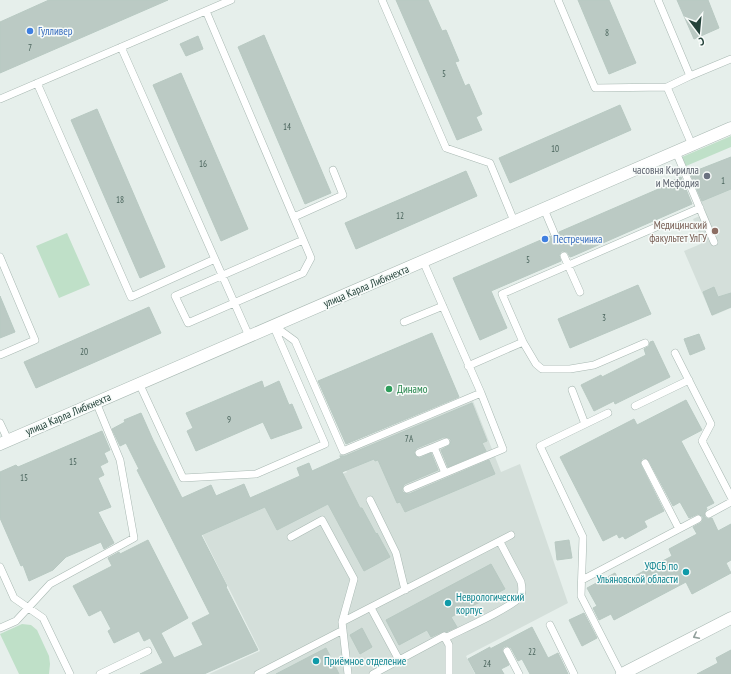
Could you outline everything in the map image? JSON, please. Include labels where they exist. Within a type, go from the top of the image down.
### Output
[{"type":"street","name":"улица Карла Либкнехта","points":[[4,442],[731,128]]},
{"type":"street","points":[[622,674],[731,618]]},
{"type":"lane","points":[[0,99],[231,0]]},
{"type":"lane","points":[[382,0],[446,148],[490,163],[514,221]]},
{"type":"lane","points":[[558,0],[595,88],[667,86],[731,59]]},
{"type":"lane","points":[[658,0],[690,76]]},
{"type":"lane","points":[[206,11],[311,258],[303,273],[188,323],[175,296],[303,240]]},
{"type":"lane","points":[[121,48],[249,336]]},
{"type":"lane","points":[[36,84],[132,297],[215,259]]},
{"type":"lane","points":[[667,86],[692,145]]},
{"type":"lane","points":[[676,152],[714,242]]},
{"type":"lane","points":[[294,217],[344,195],[333,170]]},
{"type":"lane","points":[[645,343],[594,365],[570,369],[542,369],[536,364],[523,342],[502,294],[700,208]]},
{"type":"lane","points":[[544,209],[555,235]]},
{"type":"lane","points":[[564,256],[580,292]]},
{"type":"lane","points":[[0,257],[35,340],[0,355]]},
{"type":"lane","points":[[407,489],[503,449],[481,393],[423,261]]},
{"type":"lane","points":[[404,322],[443,306]]},
{"type":"lane","points":[[140,383],[183,478],[256,474],[325,444],[273,325]]},
{"type":"lane","points":[[273,325],[295,341],[344,451],[481,393]]},
{"type":"lane","points":[[468,366],[523,342]]},
{"type":"lane","points":[[675,353],[712,424],[702,442],[731,497]]},
{"type":"lane","points":[[635,406],[689,380]]},
{"type":"lane","points":[[572,390],[585,424]]},
{"type":"lane","points":[[0,628],[16,621],[50,584],[134,538],[120,460],[96,402]]},
{"type":"lane","points":[[608,413],[540,446],[584,537],[581,596],[622,674]]},
{"type":"lane","points":[[0,423],[4,442]]},
{"type":"lane","points":[[419,453],[446,442]]},
{"type":"lane","points":[[434,447],[445,473]]},
{"type":"lane","points":[[645,463],[680,529]]},
{"type":"lane","points":[[370,500],[396,553],[405,590]]},
{"type":"lane","points":[[709,514],[731,502]]},
{"type":"lane","points":[[582,580],[698,519]]},
{"type":"lane","points":[[291,537],[322,520],[354,579],[342,622],[348,674]]},
{"type":"lane","points":[[342,622],[511,535]]},
{"type":"lane","points":[[373,674],[444,636],[446,638],[506,607],[520,597],[523,588],[521,582],[500,542]]},
{"type":"lane","points":[[0,568],[14,598],[43,618],[70,674]]},
{"type":"lane","points":[[371,608],[399,660]]},
{"type":"lane","points":[[550,625],[574,674]]},
{"type":"lane","points":[[258,674],[343,630]]},
{"type":"lane","points":[[446,638],[449,645],[449,674]]},
{"type":"lane","points":[[100,674],[148,651]]},
{"type":"lane","points":[[507,651],[518,674]]},
{"type":"shaded area","name":"Медицинский факультет УлГУ","points":[[731,157],[731,308],[712,316],[684,251],[703,243],[693,219],[706,213],[689,174]]},
{"type":"shaded area","points":[[473,401],[501,472],[520,464],[568,603],[466,656],[475,674],[209,674],[260,651],[202,534],[347,472],[339,455],[369,442],[370,444]]},
{"type":"green space","points":[[731,136],[731,147],[686,166],[682,157]]},
{"type":"green space","points":[[67,233],[90,285],[59,298],[36,246]]},
{"type":"green space","points":[[22,624],[31,625],[37,630],[49,656],[49,674],[19,674],[0,634]]},
{"type":"building","points":[[49,0],[168,0],[0,73],[0,22]]},
{"type":"building","points":[[396,0],[428,0],[442,31],[446,30],[459,61],[455,62],[465,86],[469,84],[482,114],[476,117],[482,130],[457,140]]},
{"type":"building","points":[[578,0],[609,0],[636,63],[609,74]]},
{"type":"building","points":[[677,0],[708,0],[719,28],[694,39]]},
{"type":"building","points":[[264,35],[331,193],[305,204],[238,47]]},
{"type":"building","points":[[198,36],[203,49],[186,56],[180,44]]},
{"type":"building","points":[[181,73],[248,229],[221,241],[153,85]]},
{"type":"building","points":[[620,105],[631,130],[510,183],[499,158]]},
{"type":"building","points":[[97,109],[165,267],[140,278],[71,120]]},
{"type":"building","points":[[731,157],[731,189],[702,201],[690,173]]},
{"type":"building","points":[[466,171],[477,196],[356,249],[345,223]]},
{"type":"building","points":[[681,177],[692,204],[573,256],[570,257],[567,252],[562,251],[559,255],[561,261],[491,291],[507,328],[480,340],[453,278],[550,236],[552,239],[557,239],[560,236],[559,232],[670,184],[669,182]]},
{"type":"building","points":[[638,285],[651,314],[570,348],[558,319]]},
{"type":"building","points":[[714,287],[718,297],[731,293],[731,307],[712,315],[703,292]]},
{"type":"building","points":[[0,296],[15,332],[0,338]]},
{"type":"building","points":[[149,307],[161,333],[36,388],[24,362]]},
{"type":"building","name":"Динамо","points":[[432,333],[459,397],[346,444],[318,381]]},
{"type":"building","points":[[699,334],[705,349],[690,355],[684,339]]},
{"type":"building","points":[[653,341],[670,377],[615,404],[614,401],[594,411],[581,385],[601,375],[602,377],[646,355],[644,349],[649,346],[650,342]]},
{"type":"building","points":[[262,381],[264,388],[279,381],[289,405],[292,404],[302,428],[271,439],[263,422],[196,451],[187,431],[193,428],[186,413]]},
{"type":"building","points":[[686,400],[702,430],[681,441],[714,503],[706,507],[705,517],[708,519],[712,518],[718,531],[731,524],[731,560],[726,563],[731,573],[692,594],[686,582],[614,620],[611,614],[599,620],[593,608],[597,606],[587,588],[615,573],[619,580],[627,576],[629,579],[672,556],[669,549],[697,534],[693,527],[702,522],[703,517],[698,514],[689,518],[680,502],[673,506],[649,461],[643,458],[641,465],[664,511],[644,521],[647,527],[625,539],[623,536],[619,538],[617,534],[603,541],[560,457],[634,419],[637,425]]},
{"type":"building","points":[[472,403],[487,441],[482,443],[486,451],[448,467],[441,450],[450,445],[451,440],[449,438],[444,437],[417,448],[414,452],[416,457],[420,458],[431,453],[438,470],[405,484],[402,491],[409,494],[489,460],[495,474],[405,512],[400,502],[397,503],[378,460],[375,461],[374,459],[342,472],[360,508],[362,508],[390,557],[364,571],[328,504],[277,530],[265,507],[201,535],[258,650],[204,674],[140,674],[163,663],[150,638],[144,641],[139,631],[114,643],[108,631],[111,629],[101,610],[89,616],[73,586],[112,566],[108,558],[119,552],[120,554],[148,540],[188,618],[161,633],[174,658],[203,645],[192,623],[210,614],[137,470],[139,469],[126,443],[120,446],[112,429],[125,422],[124,420],[141,413],[182,498],[211,485],[216,496],[244,484],[250,498],[300,476],[297,468],[309,463],[312,471],[341,458],[340,456],[345,456]]},
{"type":"building","points":[[102,431],[110,450],[104,453],[108,462],[100,466],[104,475],[98,478],[111,507],[98,512],[114,543],[104,549],[101,542],[66,557],[53,570],[29,581],[23,565],[21,566],[0,518],[0,472],[16,465],[18,467]]},
{"type":"building","points":[[569,540],[572,558],[557,560],[555,542]]},
{"type":"building","name":"Неврологический корпус","points":[[491,564],[505,589],[451,617],[457,627],[431,637],[427,630],[399,645],[386,620]]},
{"type":"building","points":[[584,613],[597,638],[582,646],[569,620]]},
{"type":"building","points":[[532,627],[548,658],[558,653],[568,674],[530,674],[522,659],[518,661],[511,648],[507,646],[502,650],[509,665],[501,669],[504,674],[476,674],[468,659]]},
{"type":"building","points":[[362,628],[372,647],[360,654],[350,635]]},
{"type":"building","name":"Приёмное отделение","points":[[326,648],[339,674],[276,674]]},
{"type":"building","points":[[731,650],[731,674],[697,674],[718,663],[716,658]]},
{"type":"place","name":"Гулливер","points":[[30,31]]},
{"type":"place","name":"часовня Кирилла и Мефодия","points":[[707,176]]},
{"type":"place","name":"Медицинский факультет УлГУ","points":[[715,231]]},
{"type":"place","name":"Пестречинка","points":[[545,239]]},
{"type":"place","name":"Динамо","points":[[389,389]]},
{"type":"place","name":"УФСБ по Ульяновской области","points":[[686,572]]},
{"type":"place","name":"Неврологический корпус","points":[[448,603]]},
{"type":"place","name":"Приёмное отделение","points":[[316,661]]}]
